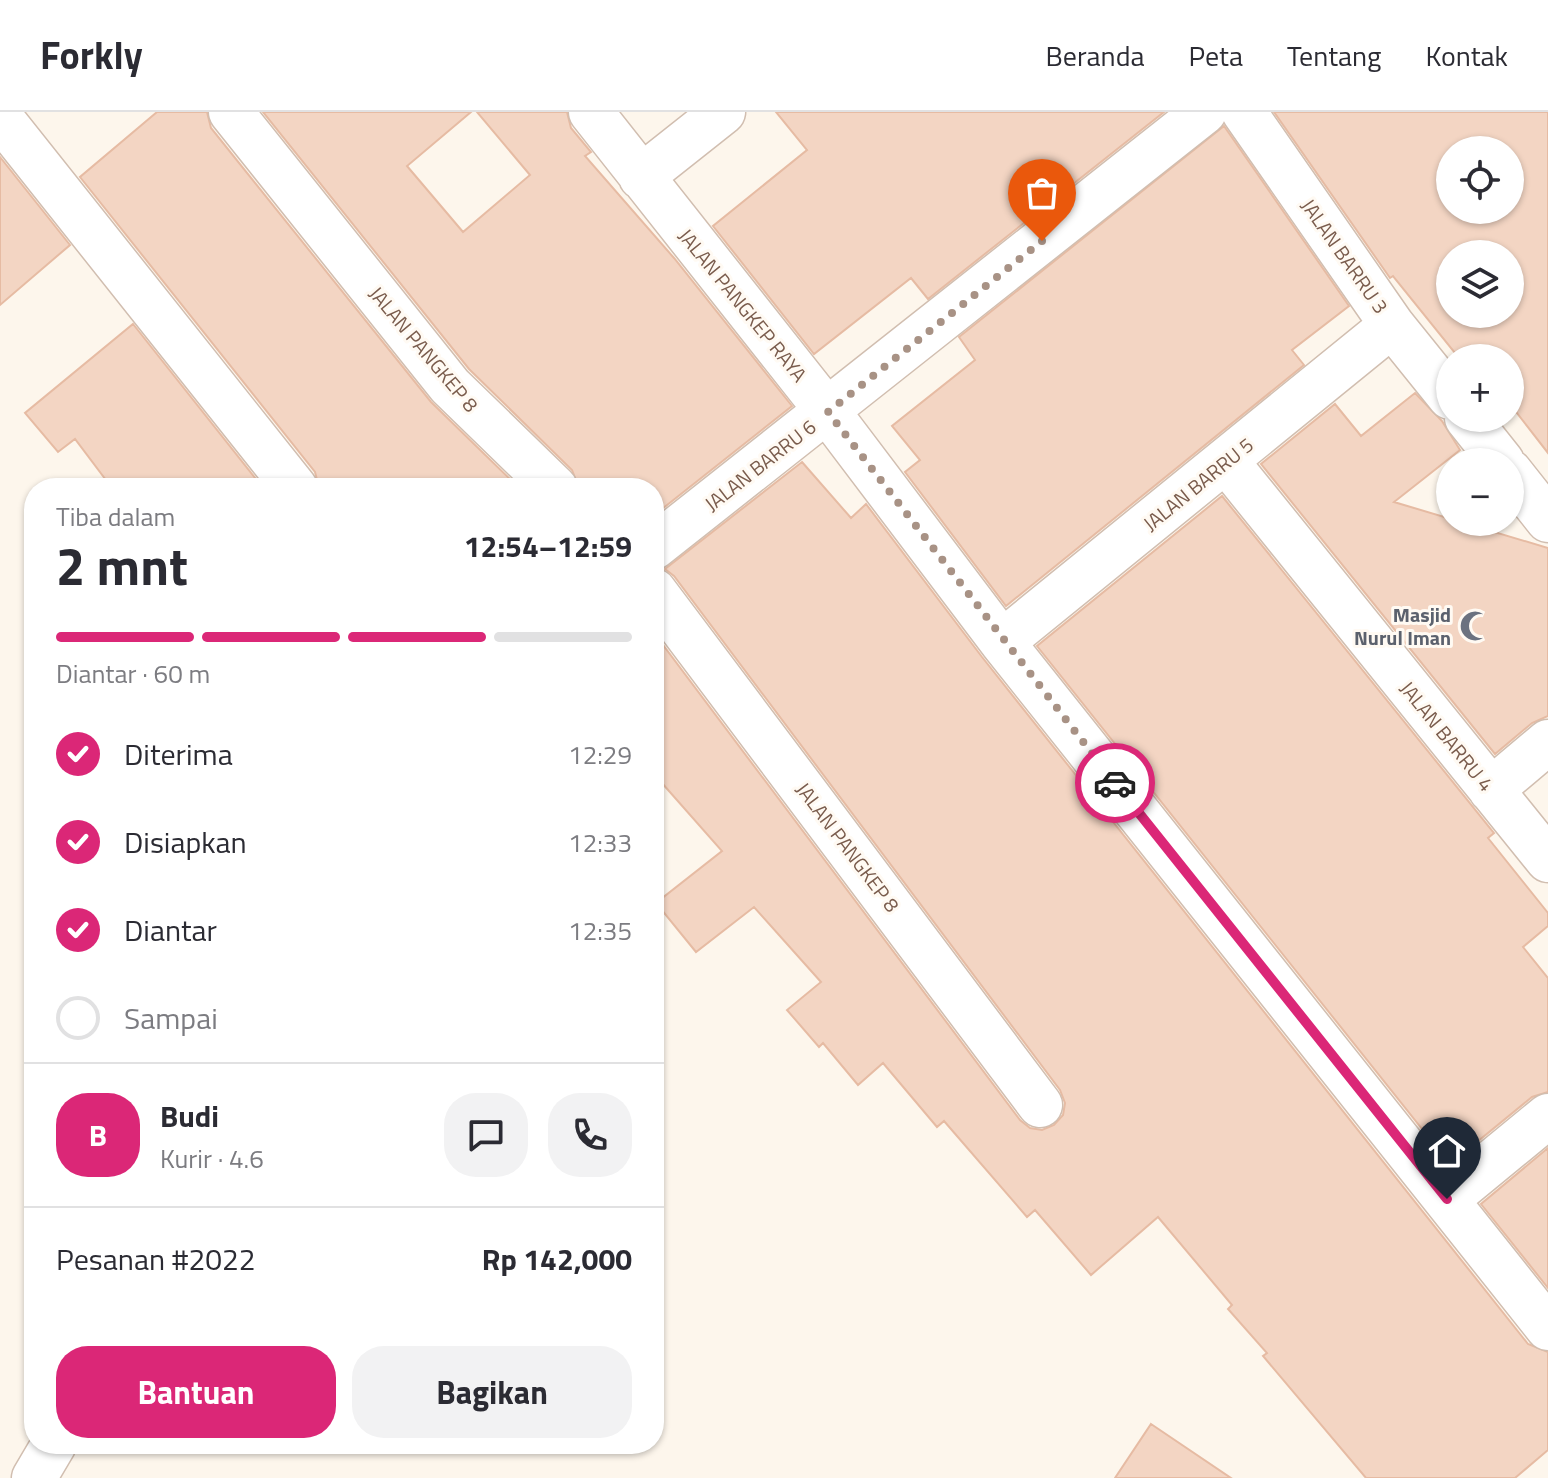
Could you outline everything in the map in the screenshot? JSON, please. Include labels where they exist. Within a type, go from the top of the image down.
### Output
[{"type":"street","name":"JALAN PANGKEP 8","points":[[231,112],[450,386],[545,478]]},
{"type":"street","name":"JALAN PANGKEP RAYA","points":[[591,112],[828,412],[1002,642],[1548,1328]]},
{"type":"street","points":[[641,177],[723,112]]},
{"type":"street","name":"JALAN BARRU 6","points":[[664,539],[1204,112]]},
{"type":"street","name":"JALAN BARRU 3","points":[[1244,112],[1392,325],[1436,380]]},
{"type":"street","points":[[0,117],[287,478]]},
{"type":"street","name":"JALAN BARRU 5","points":[[1002,642],[1392,325]]},
{"type":"street","points":[[1478,432],[1491,448]]},
{"type":"street","name":"JALAN BARRU 4","points":[[1226,461],[1548,860]]},
{"type":"street","points":[[1524,490],[1548,520]]},
{"type":"street","name":"JALAN PANGKEP 8","points":[[664,604],[1040,1105]]},
{"type":"street","points":[[1491,790],[1548,742]]},
{"type":"street","points":[[1447,1199],[1548,1116]]},
{"type":"street","points":[[34,1478],[48,1454]]},
{"type":"building","points":[[157,112],[207,112],[211,128],[431,402],[509,478],[316,478],[315,472],[80,177]]},
{"type":"building","points":[[263,112],[471,112],[407,166],[463,232],[530,175],[477,112],[567,112],[571,128],[591,152],[585,156],[674,258],[792,406],[664,507],[664,478],[575,478],[572,470],[469,369]]},
{"type":"building","points":[[776,112],[1164,112],[928,299],[911,278],[814,354],[713,226],[807,150]]},
{"type":"building","points":[[1274,112],[1548,112],[1548,453],[1524,422],[1524,344],[1448,344],[1393,276],[1390,278]]},
{"type":"building","points":[[1224,126],[1349,306],[1292,350],[1304,365],[1006,606],[905,472],[920,460],[892,426],[975,360],[959,337]]},
{"type":"building","points":[[0,157],[70,245],[0,305]]},
{"type":"building","points":[[133,324],[255,478],[104,478],[75,439],[58,452],[25,413]]},
{"type":"building","points":[[1415,393],[1436,415],[1436,432],[1449,432],[1459,448],[1436,448],[1436,469],[1394,502],[1436,515],[1436,536],[1508,536],[1548,548],[1548,716],[1532,723],[1495,754],[1261,464],[1335,404],[1361,436]]},
{"type":"building","points":[[802,462],[851,518],[866,504],[982,657],[1528,1344],[1548,1352],[1548,1450],[1515,1478],[1366,1478],[1263,1356],[1267,1353],[1228,1309],[1232,1305],[1158,1217],[1091,1275],[1035,1210],[1027,1217],[944,1121],[937,1127],[883,1063],[858,1085],[823,1043],[819,1047],[787,1010],[821,982],[754,907],[696,952],[664,913],[664,897],[722,851],[664,785],[664,646],[1020,1120],[1030,1128],[1042,1130],[1054,1125],[1063,1115],[1065,1103],[1060,1090],[674,576],[665,569]]},
{"type":"building","points":[[1222,496],[1494,833],[1488,838],[1548,913],[1548,926],[1523,947],[1548,978],[1548,1092],[1532,1097],[1450,1164],[1037,646]]},
{"type":"building","points":[[1548,1148],[1548,1288],[1481,1204]]},
{"type":"building","points":[[1151,1424],[1231,1478],[1115,1478]]},
{"type":"way so far","points":[[1042,241],[828,412],[1002,642],[1115,783]]},
{"type":"place","name":"Masjid Nurul Iman","points":[[1475,626]]},
{"type":"route","points":[[1115,783],[1447,1199]]}]
